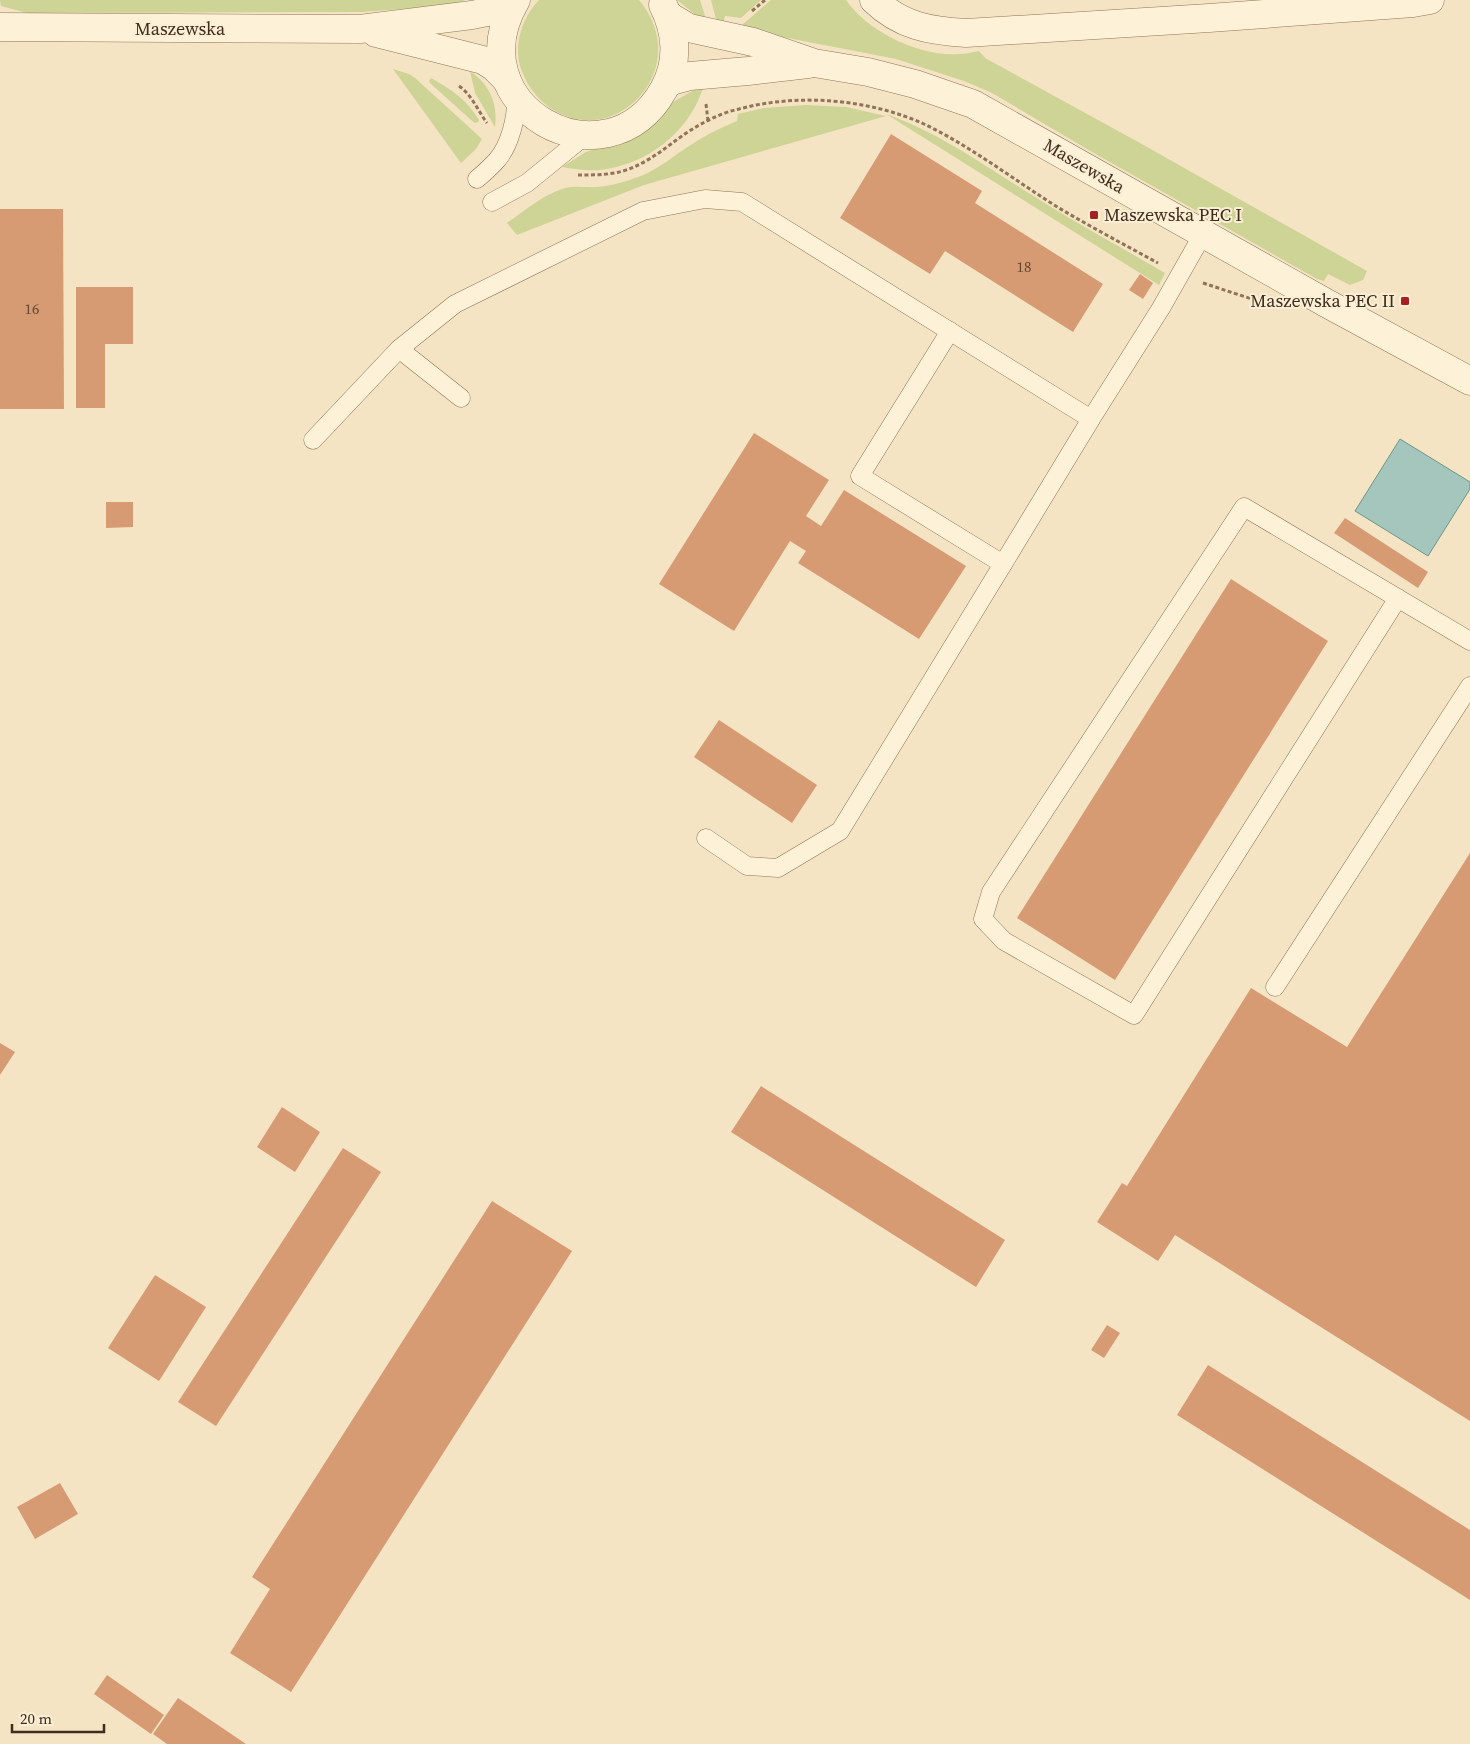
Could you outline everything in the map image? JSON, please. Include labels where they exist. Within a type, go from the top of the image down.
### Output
[{"type":"street","name":"Maszewska","points":[[0,27],[360,30],[472,15],[492,11],[514,0]]},
{"type":"street","points":[[511,88],[502,62],[502,36],[514,0]]},
{"type":"street","points":[[874,0],[890,13],[907,23],[927,30],[966,33],[1218,18],[1404,4],[1430,0]]},
{"type":"street","name":"Maszewska","points":[[360,30],[483,60],[494,66],[530,113],[546,125],[566,133],[586,135],[607,133],[626,126],[644,115],[658,100],[668,82],[674,62],[675,42],[664,8]]},
{"type":"street","name":"Maszewska","points":[[664,8],[689,28],[753,42],[814,63],[868,72],[915,84],[973,104],[1328,304],[1470,381]]},
{"type":"street","name":"Maszewska","points":[[668,82],[698,75],[814,63]]},
{"type":"lane","points":[[477,180],[498,159],[506,145],[516,105],[511,88]]},
{"type":"lane","points":[[492,202],[527,183],[586,135]]},
{"type":"lane","points":[[313,440],[400,349],[455,304],[643,211],[705,199],[742,202],[1091,419]]},
{"type":"lane","points":[[706,838],[747,866],[778,868],[840,831],[1091,419],[1162,308],[1203,234]]},
{"type":"lane","points":[[950,331],[860,476],[1003,564]]},
{"type":"lane","points":[[400,349],[461,398]]},
{"type":"lane","points":[[1398,598],[1134,1015],[1004,941],[983,919],[991,892],[1244,507],[1398,598],[1470,641]]},
{"type":"lane","points":[[1275,987],[1470,686]]},
{"type":"path","points":[[574,174],[591,175],[623,171],[650,159],[696,128],[726,112],[762,103],[828,101],[860,105],[902,115],[926,125],[988,161],[1059,208],[1180,275],[1267,304]]},
{"type":"green space","points":[[0,0],[465,0],[453,5],[362,12],[27,13],[1,6]]},
{"type":"green space","points":[[539,0],[639,0],[654,26],[658,53],[652,77],[638,98],[619,113],[596,120],[570,118],[545,104],[533,92],[524,77],[518,57],[521,31],[528,15]]},
{"type":"green space","points":[[677,0],[700,0],[706,19],[696,15]]},
{"type":"green space","points":[[711,0],[761,0],[741,18],[725,16],[723,25],[717,23]]},
{"type":"green space","points":[[771,0],[846,0],[856,12],[881,32],[912,47],[944,54],[962,54],[979,51],[985,58],[1367,271],[1363,280],[1350,285],[1328,274],[1324,281],[1317,279],[1092,152],[992,93],[964,81],[896,59],[742,29],[742,25]]},
{"type":"green space","points":[[393,69],[415,78],[482,139],[476,149],[461,163]]},
{"type":"green space","points":[[470,71],[477,76],[491,95],[496,118],[495,127],[475,93]]},
{"type":"green space","points":[[431,78],[464,101],[479,120],[478,122],[475,123],[471,120],[430,83]]},
{"type":"green space","points":[[703,88],[688,119],[664,144],[650,153],[617,167],[600,170],[562,167],[586,152],[614,143],[648,128],[673,102],[694,90]]},
{"type":"green space","points":[[806,105],[846,107],[886,116],[644,185],[517,235],[507,223],[541,199],[562,189],[608,186],[641,176],[659,167],[704,136],[737,121],[738,114],[764,108]]},
{"type":"green space","points":[[886,114],[947,142],[1058,211],[1165,273],[1159,285]]},
{"type":"water","points":[[1400,439],[1470,482],[1470,489],[1428,556],[1355,511]]},
{"type":"building","points":[[891,134],[982,191],[975,203],[1103,284],[1073,332],[945,251],[930,274],[840,218]]},
{"type":"building","points":[[0,209],[63,209],[64,409],[0,409]]},
{"type":"building","points":[[1140,274],[1153,283],[1143,299],[1129,290]]},
{"type":"building","points":[[76,287],[133,287],[133,344],[105,344],[105,408],[76,408]]},
{"type":"building","points":[[754,433],[829,480],[806,516],[821,526],[844,490],[966,566],[919,639],[798,563],[806,551],[790,541],[734,631],[659,584]]},
{"type":"building","points":[[106,502],[133,502],[133,527],[106,528]]},
{"type":"building","points":[[1345,518],[1428,572],[1418,588],[1334,533]]},
{"type":"building","points":[[1231,579],[1328,641],[1115,980],[1017,918]]},
{"type":"building","points":[[719,720],[817,785],[792,823],[694,757]]},
{"type":"building","points":[[1470,853],[1470,1421],[1175,1235],[1158,1261],[1097,1222],[1122,1183],[1127,1186],[1251,988],[1347,1047]]},
{"type":"building","points":[[0,1043],[15,1052],[0,1075]]},
{"type":"building","points":[[761,1086],[1005,1240],[976,1287],[731,1132]]},
{"type":"building","points":[[282,1107],[320,1132],[295,1172],[257,1147]]},
{"type":"building","points":[[343,1148],[381,1172],[216,1426],[178,1402]]},
{"type":"building","points":[[492,1201],[572,1251],[291,1692],[230,1653],[270,1589],[252,1577]]},
{"type":"building","points":[[155,1275],[206,1307],[159,1381],[108,1348]]},
{"type":"building","points":[[1107,1325],[1120,1333],[1104,1358],[1091,1350]]},
{"type":"building","points":[[1208,1365],[1470,1530],[1470,1600],[1177,1415]]},
{"type":"building","points":[[60,1483],[78,1514],[35,1539],[17,1507]]},
{"type":"building","points":[[107,1675],[164,1715],[151,1734],[94,1694]]},
{"type":"building","points":[[178,1698],[246,1744],[167,1744],[153,1734]]},
{"type":"place","name":"Maszewska PEC I","points":[[1094,215]]},
{"type":"place","name":"Maszewska PEC II","points":[[1405,301]]}]
